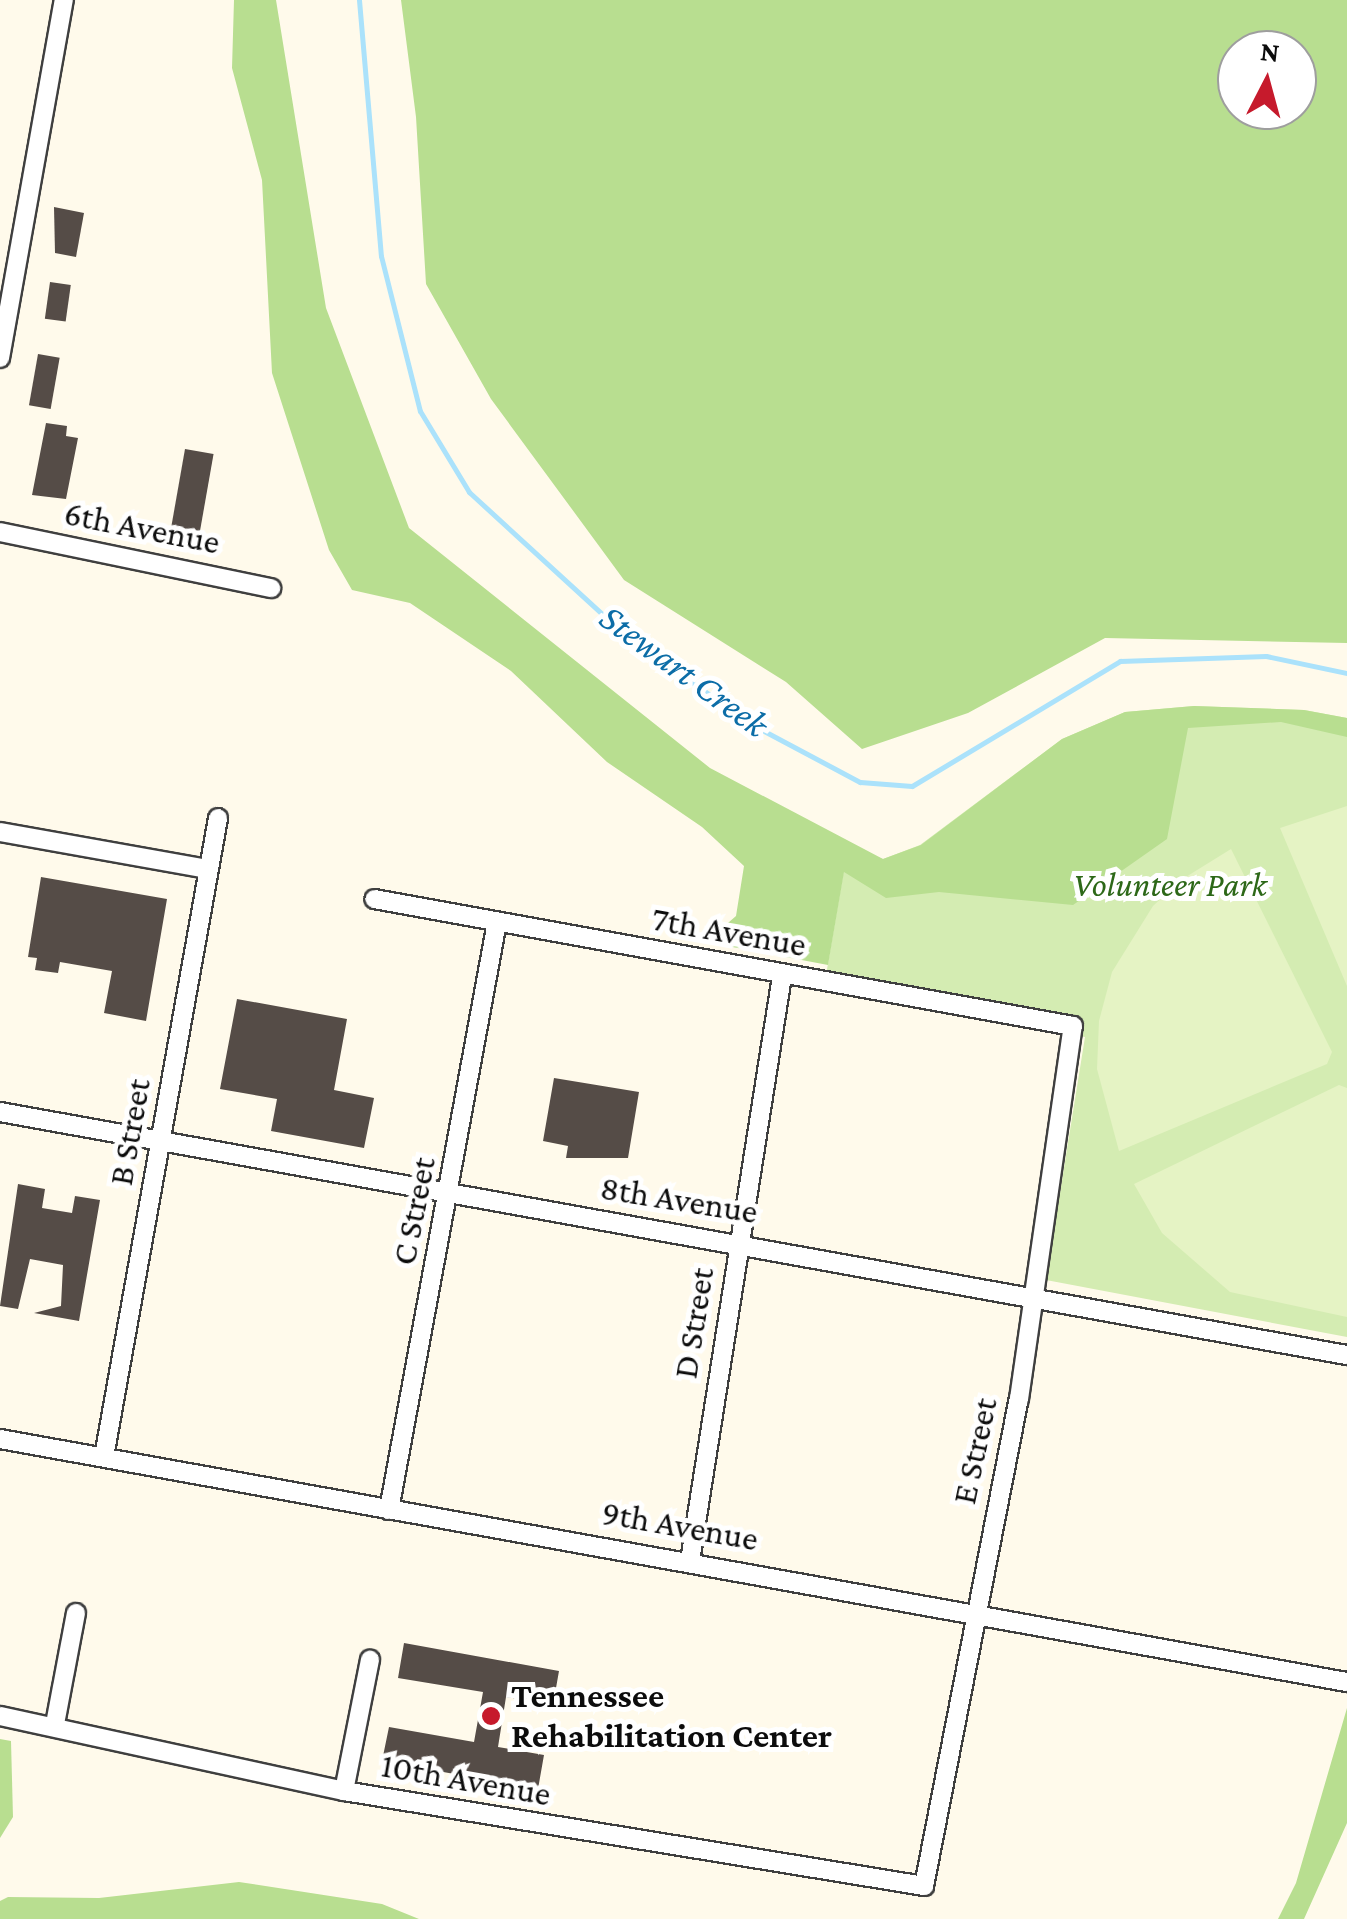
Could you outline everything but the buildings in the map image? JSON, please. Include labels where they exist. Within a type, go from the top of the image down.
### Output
[{"type":"street","points":[[0,358],[64,0]]},
{"type":"street","name":"6th Avenue","points":[[0,532],[272,588]]},
{"type":"street","name":"B Street","points":[[104,1457],[218,818]]},
{"type":"street","points":[[0,832],[208,869]]},
{"type":"street","name":"7th Avenue","points":[[374,898],[782,976],[1073,1026]]},
{"type":"street","name":"C Street","points":[[389,1510],[451,1197],[497,922]]},
{"type":"street","name":"D Street","points":[[690,1562],[782,976]]},
{"type":"street","name":"E Street","points":[[924,1886],[1035,1297],[1073,1026]]},
{"type":"street","name":"8th Avenue","points":[[0,1112],[451,1197],[739,1242],[1347,1355]]},
{"type":"street","name":"9th Avenue","points":[[0,1439],[977,1612],[1347,1682]]},
{"type":"street","points":[[55,1724],[76,1613]]},
{"type":"street","points":[[344,1792],[370,1660]]},
{"type":"street","name":"10th Avenue","points":[[0,1716],[55,1724],[344,1792],[924,1886]]},
{"type":"green space","points":[[234,0],[276,0],[326,308],[409,528],[710,768],[883,859],[921,845],[1062,739],[1125,712],[1194,706],[1304,710],[1347,718],[1347,737],[1281,722],[1188,728],[1167,839],[1073,905],[939,892],[886,898],[844,872],[828,965],[706,942],[736,916],[744,866],[702,827],[607,762],[511,671],[410,603],[352,590],[329,550],[272,373],[262,180],[232,68]]},
{"type":"green space","points":[[401,0],[1347,0],[1347,643],[1105,638],[968,713],[862,749],[786,682],[624,580],[491,399],[426,284],[416,117]]},
{"type":"green space","name":"Volunteer Park","points":[[1194,706],[1304,710],[1347,718],[1347,1337],[1046,1280],[1085,1037],[824,987],[848,846],[883,859],[920,845],[1062,739],[1125,712]]},
{"type":"green space","points":[[1347,806],[1347,986],[1280,828]]},
{"type":"green space","points":[[1231,849],[1332,1052],[1327,1064],[1119,1151],[1097,1069],[1099,1021],[1112,972],[1153,906],[1181,880]]},
{"type":"green space","points":[[1339,1085],[1347,1088],[1347,1317],[1230,1292],[1162,1233],[1134,1184]]},
{"type":"green space","points":[[1347,1708],[1347,1823],[1304,1919],[1278,1919],[1296,1883]]},
{"type":"green space","points":[[0,1739],[11,1741],[13,1817],[0,1838]]},
{"type":"green space","points":[[239,1882],[382,1904],[419,1919],[0,1919],[0,1901],[8,1897],[99,1898]]},
{"type":"waterway","name":"Stewart Creek","points":[[359,0],[381,256],[420,411],[469,492],[636,645],[764,731],[860,782],[912,786],[1120,661],[1266,656],[1347,673]]},
{"type":"place","name":"Tennessee Rehabilitation Center","points":[[491,1716]]}]
